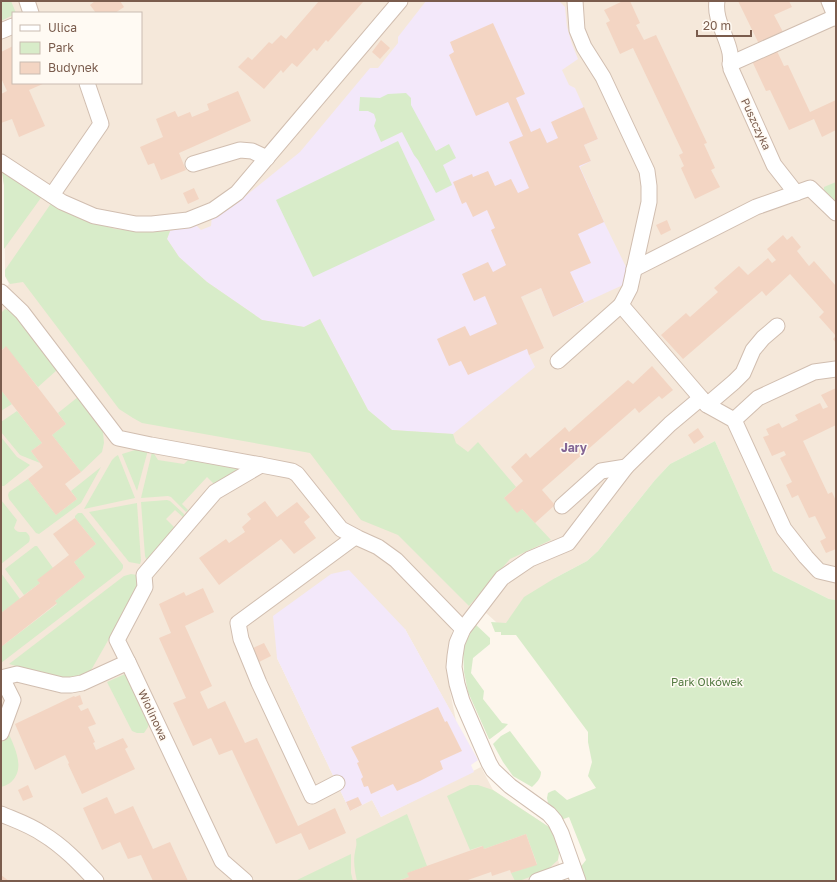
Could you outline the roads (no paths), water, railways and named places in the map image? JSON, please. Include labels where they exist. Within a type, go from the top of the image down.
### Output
[{"type":"street","points":[[27,1],[31,12]]},
{"type":"street","points":[[1,162],[62,202],[101,218],[136,224],[152,224],[188,220],[213,210],[238,193],[400,1]]},
{"type":"street","points":[[558,361],[621,305],[630,288],[649,202],[649,186],[646,171],[603,78],[584,47],[577,30],[575,1]]},
{"type":"street","name":"Puszczyka","points":[[717,1],[716,7],[719,21],[730,52],[731,69],[774,165],[796,193]]},
{"type":"street","points":[[730,64],[836,17],[829,1]]},
{"type":"street","points":[[1,31],[12,26]]},
{"type":"street","points":[[52,195],[101,124],[87,84]]},
{"type":"street","points":[[193,164],[240,150],[252,151],[268,158]]},
{"type":"street","points":[[634,269],[756,207],[810,188],[836,213]]},
{"type":"street","points":[[1,292],[22,312],[118,438],[292,471],[297,474],[341,528],[355,537],[378,547],[396,560],[463,630]]},
{"type":"street","points":[[621,305],[704,401],[734,420],[784,529],[819,571],[836,575]]},
{"type":"street","points":[[537,881],[576,874],[555,821],[548,814],[510,786],[489,763],[462,701],[457,684],[454,668],[457,643],[463,630],[502,578],[530,559],[568,543],[626,467],[670,424],[734,382],[743,373],[753,350],[762,338],[776,326]]},
{"type":"street","points":[[734,420],[758,398],[814,372],[836,369]]},
{"type":"street","name":"Wiolinowa","points":[[245,881],[222,861],[117,640],[145,587],[144,575],[215,492],[261,465]]},
{"type":"street","points":[[562,506],[601,471],[626,467]]},
{"type":"street","points":[[337,784],[312,796],[259,683],[241,639],[238,623],[355,537]]},
{"type":"street","points":[[1,733],[13,700],[1,678],[17,674],[62,686],[71,685],[82,683],[128,662]]},
{"type":"street","points":[[1,814],[44,834],[62,848],[96,881]]},
{"type":"district","name":"Jary","points":[[574,448]]},
{"type":"park label","name":"Park Olkówek","points":[[707,682]]}]
